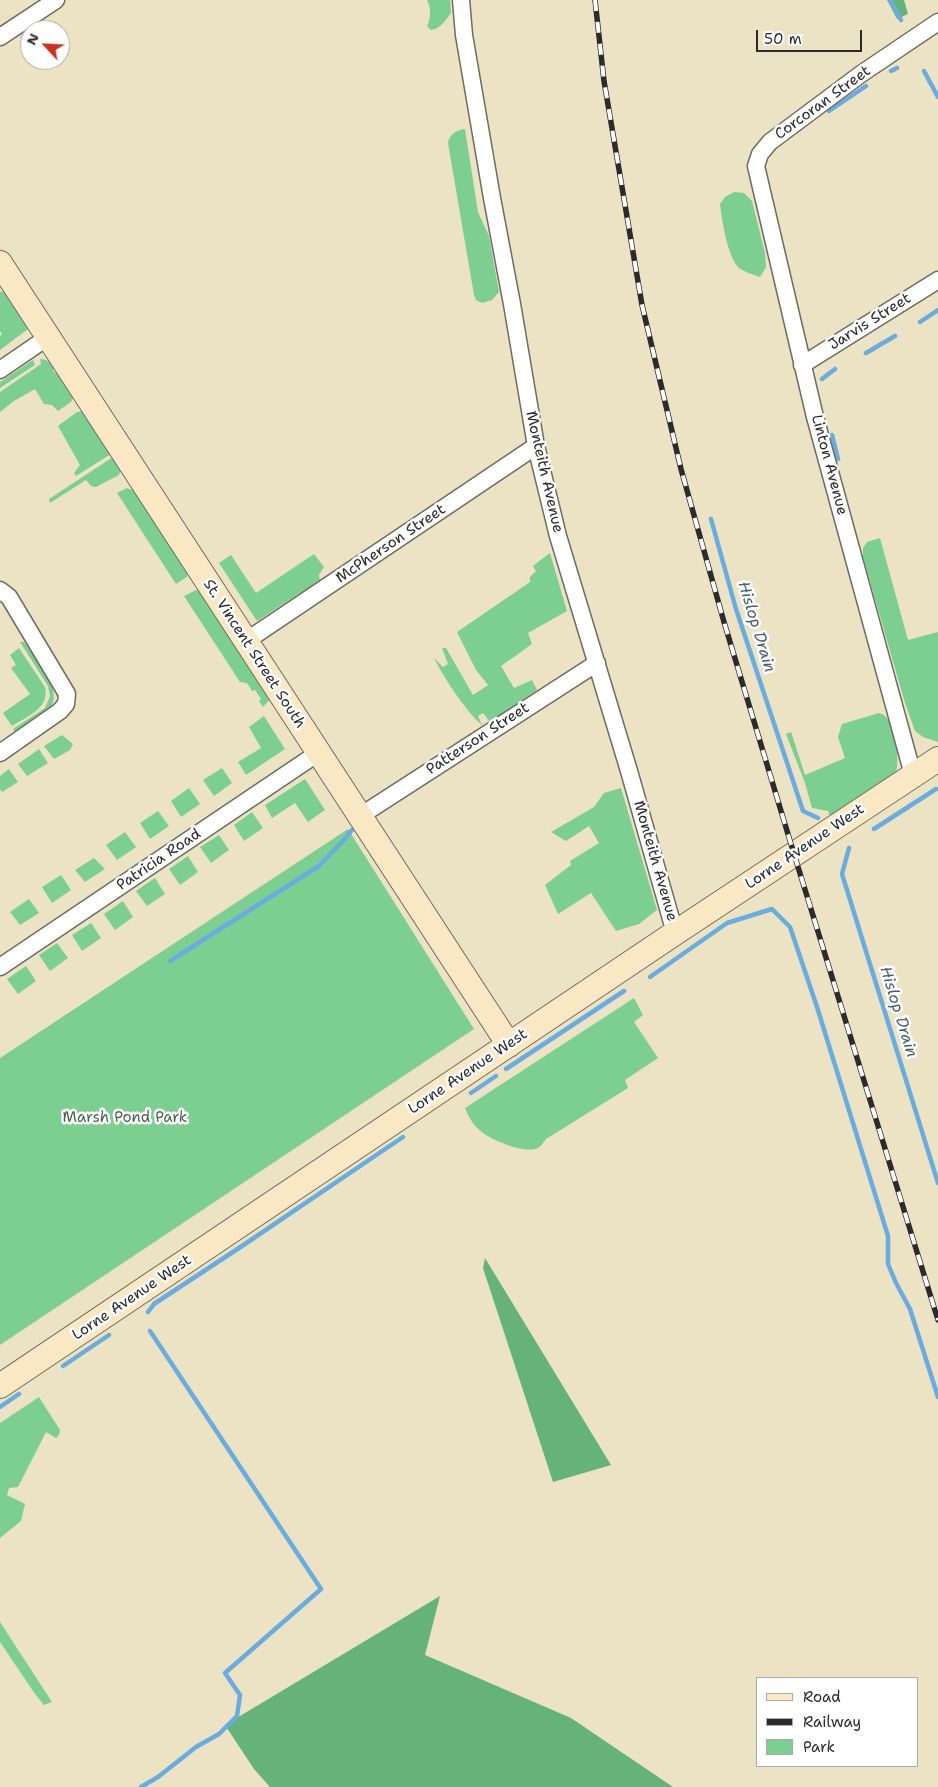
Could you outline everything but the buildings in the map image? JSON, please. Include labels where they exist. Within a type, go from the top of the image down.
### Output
[{"type":"main road","name":"St. Vincent Street South","points":[[0,263],[509,1045]]},
{"type":"main road","name":"Lorne Avenue West","points":[[0,1386],[676,933],[938,760]]},
{"type":"street","points":[[0,37],[56,0]]},
{"type":"street","name":"Monteith Avenue","points":[[461,0],[464,35],[536,446],[558,536],[676,933]]},
{"type":"street","name":"Corcoran Street","points":[[760,154],[770,142],[824,101],[938,22]]},
{"type":"street","name":"Linton Avenue","points":[[760,154],[756,166],[802,365],[913,775]]},
{"type":"street","name":"Jarvis Street","points":[[802,365],[938,280]]},
{"type":"street","points":[[0,370],[48,337]]},
{"type":"street","name":"McPherson Street","points":[[246,641],[536,446]]},
{"type":"street","points":[[0,590],[9,597],[67,694],[66,704],[60,711],[0,753]]},
{"type":"street","name":"Patterson Street","points":[[360,816],[597,663]]},
{"type":"street","name":"Patricia Road","points":[[0,967],[318,752]]},
{"type":"green space","points":[[427,0],[450,0],[451,13],[440,26],[431,30],[427,26],[430,13]]},
{"type":"green space","points":[[887,0],[904,0],[908,14],[897,19]]},
{"type":"green space","points":[[465,129],[478,212],[489,236],[499,292],[492,300],[482,303],[476,300],[474,295],[448,143],[454,133]]},
{"type":"green space","points":[[734,192],[744,193],[752,201],[765,253],[766,267],[760,277],[739,268],[728,247],[720,204],[725,197]]},
{"type":"green space","points":[[5,291],[28,326],[28,329],[0,350],[0,336],[2,334],[0,331],[0,292]]},
{"type":"green space","points":[[40,359],[52,364],[55,368],[53,370],[55,373],[58,372],[74,396],[71,402],[58,411],[52,405],[44,404],[35,389],[14,401],[0,412],[0,392],[41,364]]},
{"type":"green space","points":[[33,360],[35,365],[0,388],[0,382]]},
{"type":"green space","points":[[83,411],[111,454],[76,476],[74,473],[80,465],[58,426],[77,412]]},
{"type":"green space","points":[[113,457],[121,468],[119,475],[96,487],[91,486],[86,480],[50,503],[49,499]]},
{"type":"green space","points":[[127,488],[135,491],[188,572],[187,577],[176,584],[117,493]]},
{"type":"green space","points":[[880,538],[908,640],[938,632],[938,742],[923,737],[915,731],[905,703],[863,557],[863,548],[867,542]]},
{"type":"green space","points":[[550,553],[567,611],[528,633],[532,644],[501,666],[514,688],[532,680],[537,690],[490,722],[483,713],[478,716],[482,725],[469,712],[455,693],[434,658],[443,667],[448,664],[442,648],[446,648],[473,695],[488,685],[476,670],[457,632],[530,582],[530,577],[536,571],[533,566]]},
{"type":"green space","points":[[314,554],[324,567],[319,575],[320,580],[257,621],[219,563],[231,555],[256,593]]},
{"type":"green space","points":[[196,590],[201,592],[271,698],[263,707],[259,701],[261,699],[255,690],[252,691],[247,683],[240,682],[184,596]]},
{"type":"green space","points":[[20,642],[24,642],[41,664],[51,682],[54,699],[51,707],[44,714],[16,733],[13,729],[45,708],[50,696],[48,686]]},
{"type":"green space","points":[[19,648],[45,687],[46,694],[44,701],[36,711],[12,726],[3,713],[30,694],[11,668],[16,665],[10,655]]},
{"type":"green space","points":[[879,713],[885,716],[893,729],[897,748],[896,773],[830,816],[828,811],[812,808],[805,783],[786,734],[791,732],[805,775],[845,758],[838,737],[842,724]]},
{"type":"green space","points":[[264,716],[285,749],[246,775],[238,762],[261,748],[249,727]]},
{"type":"green space","points":[[62,735],[73,744],[70,750],[54,759],[44,746]]},
{"type":"green space","points":[[39,749],[48,763],[27,776],[18,764]]},
{"type":"green space","points":[[222,768],[232,783],[214,796],[203,780]]},
{"type":"green space","points":[[9,769],[18,782],[2,792],[0,789],[0,776]]},
{"type":"green space","points":[[305,779],[325,810],[308,822],[295,803],[272,818],[265,805]]},
{"type":"green space","points":[[189,788],[200,804],[181,817],[171,801]]},
{"type":"green space","points":[[621,788],[657,910],[639,924],[616,931],[591,893],[558,914],[545,885],[571,865],[570,861],[599,843],[589,826],[566,841],[551,832],[594,807],[604,793]]},
{"type":"green space","points":[[158,811],[169,826],[150,839],[140,823]]},
{"type":"green space","points":[[252,812],[263,828],[244,841],[234,825]]},
{"type":"green space","name":"Marsh Pond Park","points":[[348,829],[474,1029],[0,1345],[0,1058]]},
{"type":"green space","points":[[125,832],[136,847],[117,860],[106,845]]},
{"type":"green space","points":[[219,835],[229,850],[211,863],[200,847]]},
{"type":"green space","points":[[188,856],[198,872],[180,885],[169,869]]},
{"type":"green space","points":[[94,858],[105,869],[85,882],[75,870]]},
{"type":"green space","points":[[61,875],[71,890],[52,903],[42,887]]},
{"type":"green space","points":[[155,878],[165,894],[147,906],[136,891]]},
{"type":"green space","points":[[29,899],[39,913],[20,925],[10,912]]},
{"type":"green space","points":[[123,901],[133,917],[115,930],[104,914]]},
{"type":"green space","points":[[91,923],[101,938],[82,951],[72,935]]},
{"type":"green space","points":[[57,943],[68,958],[50,971],[39,955]]},
{"type":"green space","points":[[26,966],[36,981],[18,994],[7,979]]},
{"type":"green space","points":[[634,998],[643,1015],[634,1022],[658,1058],[625,1080],[628,1088],[546,1139],[538,1148],[519,1148],[497,1141],[482,1133],[473,1123],[465,1108]]},
{"type":"green space","points":[[485,1258],[611,1465],[553,1482],[483,1268]]},
{"type":"green space","points":[[39,1397],[60,1430],[59,1435],[56,1438],[46,1432],[18,1487],[9,1488],[7,1495],[25,1504],[21,1521],[0,1538],[0,1423]]},
{"type":"green space","points":[[440,1596],[425,1655],[571,1718],[673,1787],[270,1787],[254,1769],[225,1725]]},
{"type":"green space","points":[[0,1622],[52,1702],[44,1705],[0,1642]]},
{"type":"waterway","points":[[890,0],[901,20]]},
{"type":"waterway","points":[[891,71],[897,68]]},
{"type":"waterway","points":[[924,71],[938,97]]},
{"type":"waterway","points":[[829,111],[866,86]]},
{"type":"waterway","points":[[920,322],[938,310]]},
{"type":"waterway","points":[[866,353],[895,336]]},
{"type":"waterway","points":[[822,379],[835,369]]},
{"type":"waterway","points":[[832,435],[838,459]]},
{"type":"waterway","name":"Hislop Drain","points":[[711,519],[736,609],[803,811],[818,818]]},
{"type":"waterway","points":[[874,829],[936,789]]},
{"type":"waterway","points":[[170,961],[319,866],[352,830]]},
{"type":"waterway","name":"Hislop Drain","points":[[849,848],[842,874],[938,1183]]},
{"type":"waterway","points":[[650,977],[727,923],[772,909],[790,927],[817,1007],[888,1236],[888,1264],[910,1309],[938,1397]]},
{"type":"waterway","points":[[506,1069],[624,991]]},
{"type":"waterway","points":[[471,1093],[496,1076]]},
{"type":"waterway","points":[[148,1312],[154,1304],[403,1137]]},
{"type":"waterway","points":[[141,1787],[158,1777],[196,1747],[219,1734],[237,1716],[240,1695],[225,1673],[321,1589],[150,1331]]},
{"type":"waterway","points":[[63,1366],[109,1335]]},
{"type":"waterway","points":[[0,1407],[19,1394]]},
{"type":"railway","points":[[595,0],[604,81],[642,305],[681,469],[724,622],[794,854],[938,1320]]}]
